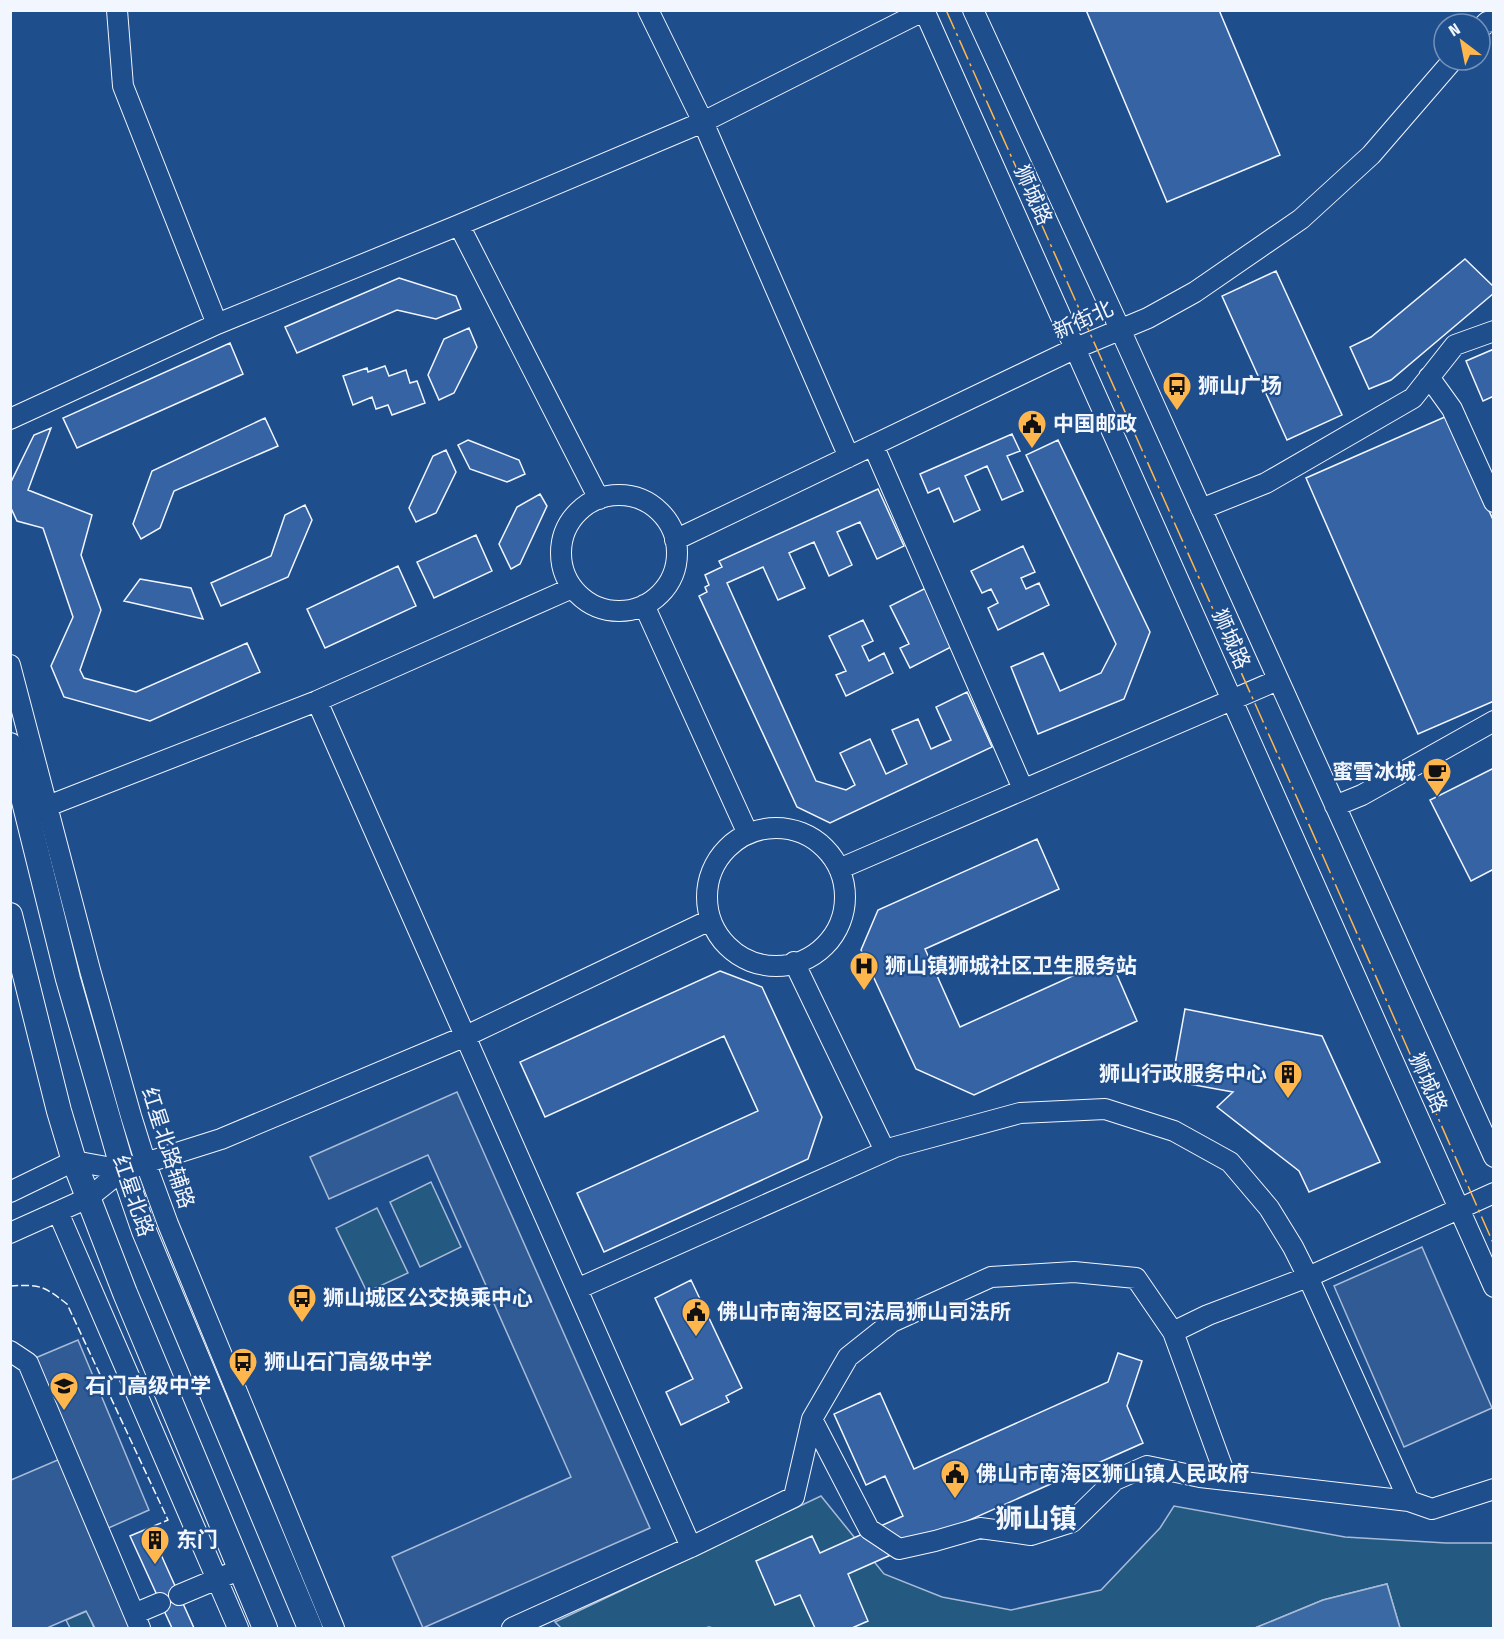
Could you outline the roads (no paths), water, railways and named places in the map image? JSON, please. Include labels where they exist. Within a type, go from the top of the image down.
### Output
[{"type":"main road","name":"红星北路","points":[[10,745],[37,810],[68,979],[123,1170],[144,1231],[310,1629]]},
{"type":"main road","name":"红星北路","points":[[10,915],[59,1111],[74,1161],[125,1293],[265,1629]]},
{"type":"street","points":[[117,10],[123,86],[217,324]]},
{"type":"street","points":[[648,10],[703,122],[849,457]]},
{"type":"street","name":"狮城路","points":[[973,10],[1494,1156]]},
{"type":"street","points":[[10,419],[217,324],[703,122],[925,11]]},
{"type":"street","name":"狮城路","points":[[925,11],[1494,1287]]},
{"type":"street","name":"新街北","points":[[675,540],[1076,348],[1148,318],[1195,292],[1302,219],[1371,155],[1443,72]]},
{"type":"street","points":[[459,225],[599,499]]},
{"type":"street","points":[[1201,509],[1266,483],[1413,398],[1455,345],[1494,331]]},
{"type":"street","points":[[1430,377],[1452,409],[1494,502]]},
{"type":"street","points":[[873,445],[1023,789]]},
{"type":"street","points":[[629,495],[648,502],[664,515],[674,533],[675,540],[678,552],[674,572],[660,594],[644,605],[624,611],[604,609],[587,602],[572,588],[563,570],[561,550],[566,530],[577,513],[593,501],[609,496],[629,495]]},
{"type":"street","points":[[37,810],[317,701],[572,588]]},
{"type":"street","points":[[644,605],[748,834]]},
{"type":"street","name":"红星北路辅路","points":[[10,665],[37,810],[90,970],[130,1116],[146,1164],[168,1224],[334,1629]]},
{"type":"street","points":[[839,869],[1278,680]]},
{"type":"street","points":[[317,701],[691,1547]]},
{"type":"street","points":[[1335,806],[1362,795],[1494,721]]},
{"type":"street","points":[[783,828],[807,834],[826,849],[839,869],[845,892],[842,916],[837,928],[823,947],[803,960],[779,966],[755,963],[741,957],[722,941],[710,920],[706,897],[710,873],[723,852],[741,837],[759,829],[783,828]]},
{"type":"street","points":[[10,1233],[88,1198],[123,1170],[221,1139],[466,1036],[710,920]]},
{"type":"street","points":[[794,962],[885,1151]]},
{"type":"street","points":[[577,1289],[895,1147],[1020,1113],[1105,1109],[1174,1131],[1230,1162],[1269,1208],[1308,1277],[1409,1502]]},
{"type":"street","points":[[10,1192],[74,1161],[123,1170]]},
{"type":"street","points":[[1173,1332],[1208,1315],[1308,1277],[1494,1193]]},
{"type":"street","points":[[58,1212],[238,1629]]},
{"type":"street","points":[[512,1629],[536,1624],[794,1497],[812,1419],[848,1357],[892,1322],[992,1276],[1074,1272],[1136,1278],[1173,1332],[1227,1480]]},
{"type":"street","points":[[10,1351],[28,1363],[137,1621],[160,1603]]},
{"type":"street","points":[[812,1419],[869,1530],[899,1549],[980,1528],[1031,1535],[1071,1522],[1115,1480],[1147,1466],[1200,1477],[1409,1502],[1432,1509],[1494,1489]]},
{"type":"street","points":[[179,1595],[239,1569]]},
{"type":"place","name":"狮山广场","points":[[1177,412]]},
{"type":"place","name":"中国邮政","points":[[1032,450]]},
{"type":"place","name":"蜜雪冰城","points":[[1437,798]]},
{"type":"place","name":"狮山镇狮城社区卫生服务站","points":[[864,992]]},
{"type":"place","name":"狮山行政服务中心","points":[[1288,1100]]},
{"type":"place","name":"狮山城区公交换乘中心","points":[[302,1324]]},
{"type":"place","name":"佛山市南海区司法局狮山司法所","points":[[696,1338]]},
{"type":"place","name":"狮山石门高级中学","points":[[243,1388]]},
{"type":"place","name":"石门高级中学","points":[[64,1412]]},
{"type":"place","name":"佛山市南海区狮山镇人民政府","points":[[955,1500]]},
{"type":"place","name":"东门","points":[[155,1566]]},
{"type":"district","name":"狮山镇","points":[[1036,1519]]}]
